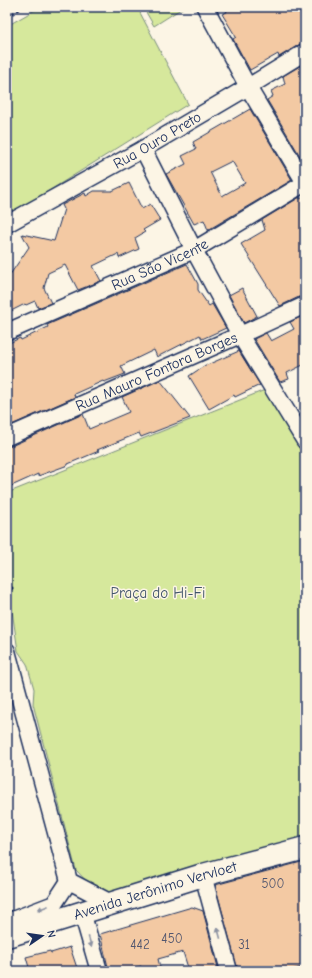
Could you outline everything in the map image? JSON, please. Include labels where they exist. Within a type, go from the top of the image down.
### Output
[{"type":"street","points":[[205,7],[248,87],[305,183]]},
{"type":"street","name":"Rua Ouro Preto","points":[[7,224],[143,149],[305,52]]},
{"type":"street","points":[[143,149],[194,250],[240,335],[305,440]]},
{"type":"street","name":"Rua São Vicente","points":[[7,332],[194,250],[305,183]]},
{"type":"street","name":"Rua Mauro Fontora Borges","points":[[7,437],[305,305]]},
{"type":"street","points":[[7,651],[69,881],[111,903]]},
{"type":"street","name":"Avenida Jerônimo Vervloet","points":[[7,936],[203,875],[305,848]]},
{"type":"street","points":[[203,875],[229,971]]},
{"type":"street","points":[[7,922],[54,904],[69,881]]},
{"type":"street","points":[[82,912],[99,971]]},
{"type":"path","points":[[7,17],[23,7]]},
{"type":"path","points":[[7,583],[13,588]]},
{"type":"green space","points":[[40,7],[137,7],[188,104],[7,217],[7,26]]},
{"type":"green space","points":[[143,7],[184,7],[154,26]]},
{"type":"green space","name":"Praça do Hi-Fi","points":[[265,390],[305,445],[305,842],[112,894],[90,885],[76,870],[33,704],[34,689],[27,664],[18,651],[11,604],[7,590],[7,493]]},
{"type":"building","points":[[225,7],[305,7],[305,43],[300,44],[279,57],[278,54],[250,70],[233,39],[236,37],[222,14],[227,12]]},
{"type":"building","points":[[305,63],[305,142],[303,161],[267,100],[273,96],[271,91],[285,84],[283,76]]},
{"type":"building","points":[[250,109],[292,180],[208,230],[204,220],[194,224],[166,174],[186,164],[182,156],[196,149],[193,142]],"holes":[[[232,161],[245,183],[222,196],[210,172]]]},
{"type":"building","points":[[129,183],[142,209],[150,204],[160,220],[143,230],[145,232],[135,238],[139,249],[119,258],[118,254],[93,266],[101,281],[78,290],[65,265],[48,273],[44,288],[51,303],[38,308],[35,301],[7,313],[7,279],[29,247],[22,234],[54,241],[64,209],[62,205],[85,193],[86,196],[94,191],[112,191]]},
{"type":"building","points":[[305,196],[305,296],[301,296],[280,306],[241,244],[265,230],[262,220],[300,197],[300,199]]},
{"type":"building","points":[[187,264],[198,284],[198,290],[209,306],[212,304],[226,328],[202,339],[200,335],[157,357],[154,350],[121,366],[125,374],[104,382],[103,381],[74,394],[75,397],[7,427],[7,344],[20,338],[21,340],[48,327],[47,325]]},
{"type":"building","points":[[242,288],[257,316],[244,323],[229,295]]},
{"type":"building","points":[[305,315],[305,364],[287,373],[289,379],[280,382],[254,339],[266,333],[271,341],[294,329],[290,322]]},
{"type":"building","points":[[239,351],[260,385],[235,397],[234,395],[209,409],[189,376],[207,364]]},
{"type":"building","points":[[160,380],[190,418],[141,437],[139,433],[97,450],[99,451],[68,465],[38,476],[38,474],[7,488],[7,446],[11,446],[83,414],[89,429],[129,412],[122,397]]},
{"type":"building","points":[[305,861],[305,966],[288,971],[238,971],[215,885]]},
{"type":"building","points":[[192,907],[203,911],[219,971],[189,971],[183,952],[158,959],[161,971],[142,971],[141,966],[124,971],[109,971],[100,934]]},
{"type":"building","points":[[70,947],[78,971],[30,971],[26,957],[50,951],[51,953]]}]
